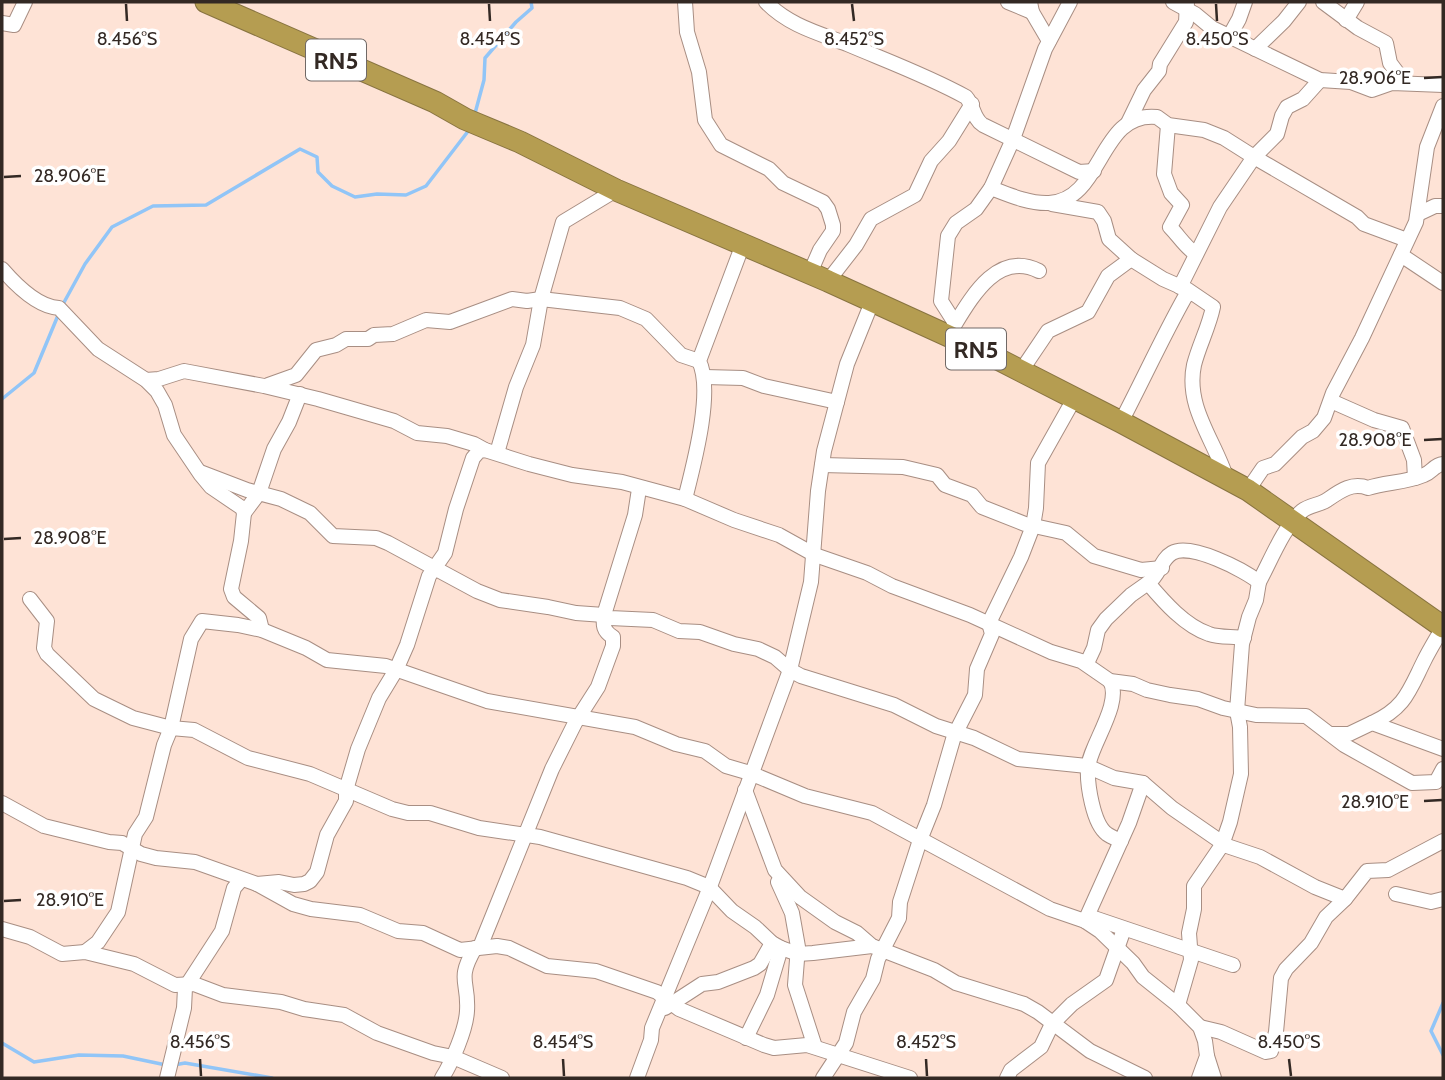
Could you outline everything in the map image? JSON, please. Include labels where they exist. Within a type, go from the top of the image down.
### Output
[{"type":"highway","name":"RN5","points":[[206,2],[239,9],[616,190],[872,302],[951,329],[1021,371],[1248,490],[1442,624]]},
{"type":"street","points":[[2,23],[11,26],[16,24],[25,2]]},
{"type":"street","points":[[685,2],[687,32],[699,72],[705,120],[721,145],[769,169],[783,183],[823,202],[828,209],[834,225],[820,250],[819,277]]},
{"type":"street","points":[[766,2],[806,29],[916,73],[966,97],[972,104],[979,123],[1079,172],[1094,171]]},
{"type":"street","points":[[1008,2],[1031,7],[1049,41]]},
{"type":"street","points":[[951,329],[941,300],[947,240],[956,223],[976,209],[991,188],[1013,139],[1049,41],[1070,2]]},
{"type":"street","points":[[1229,37],[1245,2]]},
{"type":"street","points":[[1255,49],[1299,2]]},
{"type":"street","points":[[1323,2],[1346,20],[1386,43],[1390,64],[1405,83]]},
{"type":"street","points":[[1346,20],[1357,2]]},
{"type":"street","points":[[1182,4],[1212,28],[1320,80],[1351,82],[1372,90],[1405,83],[1443,85]]},
{"type":"street","points":[[1047,203],[1065,200],[1081,188],[1094,171],[1100,156],[1128,123],[1144,90],[1159,71],[1160,64],[1185,24],[1182,4]]},
{"type":"street","points":[[1121,422],[1185,297],[1196,254],[1220,207],[1254,157],[1277,134],[1287,107],[1303,99],[1320,80]]},
{"type":"street","points":[[819,277],[856,245],[871,219],[915,195],[932,161],[949,141],[972,104]]},
{"type":"street","points":[[1248,490],[1263,468],[1275,464],[1324,418],[1418,214],[1427,147],[1443,106]]},
{"type":"street","points":[[1128,123],[1139,118],[1154,117],[1168,125],[1204,130],[1224,138],[1357,217],[1364,224],[1407,240]]},
{"type":"street","points":[[1168,125],[1164,174],[1171,194],[1182,205],[1170,227],[1180,236],[1186,247],[1196,254]]},
{"type":"street","points":[[1066,166],[1081,188]]},
{"type":"street","points":[[991,188],[1014,197],[1098,212],[1104,221],[1109,239],[1131,259],[1213,307],[1195,365],[1193,381],[1201,424],[1220,457],[1227,480]]},
{"type":"street","points":[[491,452],[533,345],[541,299],[563,222],[616,190]]},
{"type":"street","points":[[1418,214],[1435,206],[1443,206]]},
{"type":"street","points":[[685,499],[698,446],[705,377],[699,361],[743,244]]},
{"type":"street","points":[[1401,255],[1443,284]]},
{"type":"street","points":[[1021,371],[1048,331],[1088,312],[1108,276],[1131,259]]},
{"type":"street","points":[[951,329],[984,283],[997,271],[1022,265],[1039,271]]},
{"type":"street","points":[[2,268],[32,296],[51,308],[59,308],[98,349],[146,380],[161,397],[174,435],[211,487],[241,507],[244,513]]},
{"type":"street","points":[[264,386],[296,375],[313,351],[336,345],[346,339],[368,340],[374,335],[393,334],[426,320],[450,322],[508,299],[541,299],[624,309],[655,326],[681,355],[699,361]]},
{"type":"street","points":[[637,1078],[665,997],[790,670],[815,555],[822,465],[847,364],[872,302]]},
{"type":"street","points":[[146,380],[184,371],[264,386],[394,421],[417,433],[447,436],[560,472],[622,482],[639,489],[685,499],[779,535],[815,555],[859,569],[892,586],[922,595],[1051,652],[1087,663],[1110,681],[1114,691],[1087,766],[1098,820],[1106,834],[1121,841]]},
{"type":"street","points":[[705,377],[743,378],[764,386],[837,402]]},
{"type":"street","points":[[262,630],[259,618],[234,597],[231,589],[244,513],[258,493],[274,449],[300,394]]},
{"type":"street","points":[[825,1076],[839,1057],[849,1035],[854,1012],[873,979],[877,948],[899,918],[901,902],[956,731],[975,695],[977,669],[992,634],[989,623],[1033,526],[1038,463],[1074,399]]},
{"type":"street","points":[[1331,401],[1374,421],[1402,428],[1414,460],[1415,478]]},
{"type":"street","points":[[257,884],[279,882],[298,885],[310,881],[317,872],[327,835],[346,802],[346,790],[358,749],[379,698],[407,645],[424,588],[445,554],[473,458],[477,453],[491,452]]},
{"type":"street","points":[[1178,1005],[1192,953],[1189,933],[1194,909],[1194,888],[1217,853],[1230,822],[1241,774],[1237,711],[1244,638],[1259,582],[1293,522],[1305,509],[1324,503],[1344,489],[1360,485],[1371,488],[1378,484],[1403,482],[1426,475],[1436,465],[1443,464]]},
{"type":"street","points":[[822,465],[903,467],[937,475],[945,485],[972,495],[982,507],[994,510],[1011,520],[1066,533],[1094,556],[1146,571],[1162,568]]},
{"type":"street","points":[[200,471],[281,499],[310,513],[333,536],[376,538],[500,600],[610,618],[653,620],[679,631],[700,632],[758,649],[811,680],[894,705],[936,726],[956,731],[1018,759],[1087,766],[1114,778],[1143,783],[1182,815],[1235,850],[1260,857],[1315,887],[1345,899]]},
{"type":"street","points":[[465,966],[478,948],[552,769],[595,692],[613,646],[612,637],[603,626],[604,615],[635,515],[639,489]]},
{"type":"street","points":[[1087,663],[1098,630],[1105,619],[1131,595],[1157,577],[1164,561],[1172,552],[1183,550],[1203,555],[1239,568],[1259,582]]},
{"type":"street","points":[[1148,583],[1182,618],[1194,626],[1210,634],[1244,638]]},
{"type":"street","points":[[30,599],[47,621],[44,651],[94,699],[133,718],[171,728],[194,730],[248,758],[310,775],[408,813],[430,813],[479,828],[572,845],[607,857],[673,873],[709,887],[732,911],[776,946],[798,954],[877,948]]},
{"type":"street","points":[[85,952],[98,942],[118,912],[135,834],[146,817],[164,745],[171,728],[191,639],[202,621],[262,630],[327,660],[369,663],[487,701],[635,727],[676,744],[705,751],[726,766],[805,796],[872,813],[1050,909],[1124,929],[1233,965]]},
{"type":"street","points":[[1331,734],[1349,734],[1389,715],[1399,706],[1416,682],[1442,624]]},
{"type":"street","points":[[1110,681],[1133,684],[1147,690],[1198,699],[1268,717],[1306,716],[1345,745],[1412,783],[1441,779]]},
{"type":"street","points":[[1372,723],[1443,748]]},
{"type":"street","points":[[1086,918],[1139,799],[1143,783]]},
{"type":"street","points":[[745,790],[779,886],[792,913],[798,954],[795,985],[812,1046],[825,1076]]},
{"type":"street","points":[[2,803],[44,826],[122,843],[132,850],[156,858],[195,862],[257,884],[293,904],[360,915],[398,932],[423,933],[460,950],[504,947],[547,966],[596,971],[665,997],[683,1012],[774,1048],[812,1046],[910,1078]]},
{"type":"street","points":[[1200,1027],[1221,1032],[1266,1052],[1271,1051],[1276,1032],[1281,978],[1311,943],[1326,917],[1345,899],[1367,871],[1388,870],[1443,841]]},
{"type":"street","points":[[775,870],[800,897],[877,948],[933,970],[956,983],[1024,1004],[1090,1051],[1145,1078]]},
{"type":"street","points":[[167,1078],[187,984],[222,931],[234,888],[242,880]]},
{"type":"street","points":[[1396,894],[1431,901],[1443,899]]},
{"type":"street","points":[[1086,918],[1116,950],[1133,963],[1143,977],[1200,1027],[1214,1078]]},
{"type":"street","points":[[2,929],[30,937],[62,954],[85,952],[134,964],[175,985],[194,984],[223,995],[275,1001],[304,1009],[340,1014],[377,1032],[433,1053],[453,1057],[502,1078]]},
{"type":"street","points":[[1007,1078],[1011,1070],[1041,1046],[1052,1024],[1078,999],[1106,980],[1124,929]]},
{"type":"street","points":[[665,997],[685,995],[702,984],[718,982],[754,968],[776,946]]},
{"type":"street","points":[[746,1038],[766,995],[776,946]]},
{"type":"street","points":[[442,1078],[453,1057],[467,1015],[465,966],[460,950]]},
{"type":"street","points":[[1199,1078],[1207,1056]]},
{"type":"waterway","points":[[474,117],[484,80],[485,58],[532,8],[531,2]]},
{"type":"waterway","points":[[62,306],[85,264],[112,227],[153,206],[206,205],[300,149],[317,157],[318,172],[332,186],[355,197],[377,194],[406,195],[426,186],[469,130]]},
{"type":"waterway","points":[[2,399],[34,373],[59,313]]},
{"type":"waterway","points":[[1443,1003],[1431,1031],[1443,1055]]},
{"type":"waterway","points":[[2,1043],[34,1062],[79,1055],[123,1056],[166,1065]]},
{"type":"waterway","points":[[174,1065],[185,1063],[272,1078]]}]
